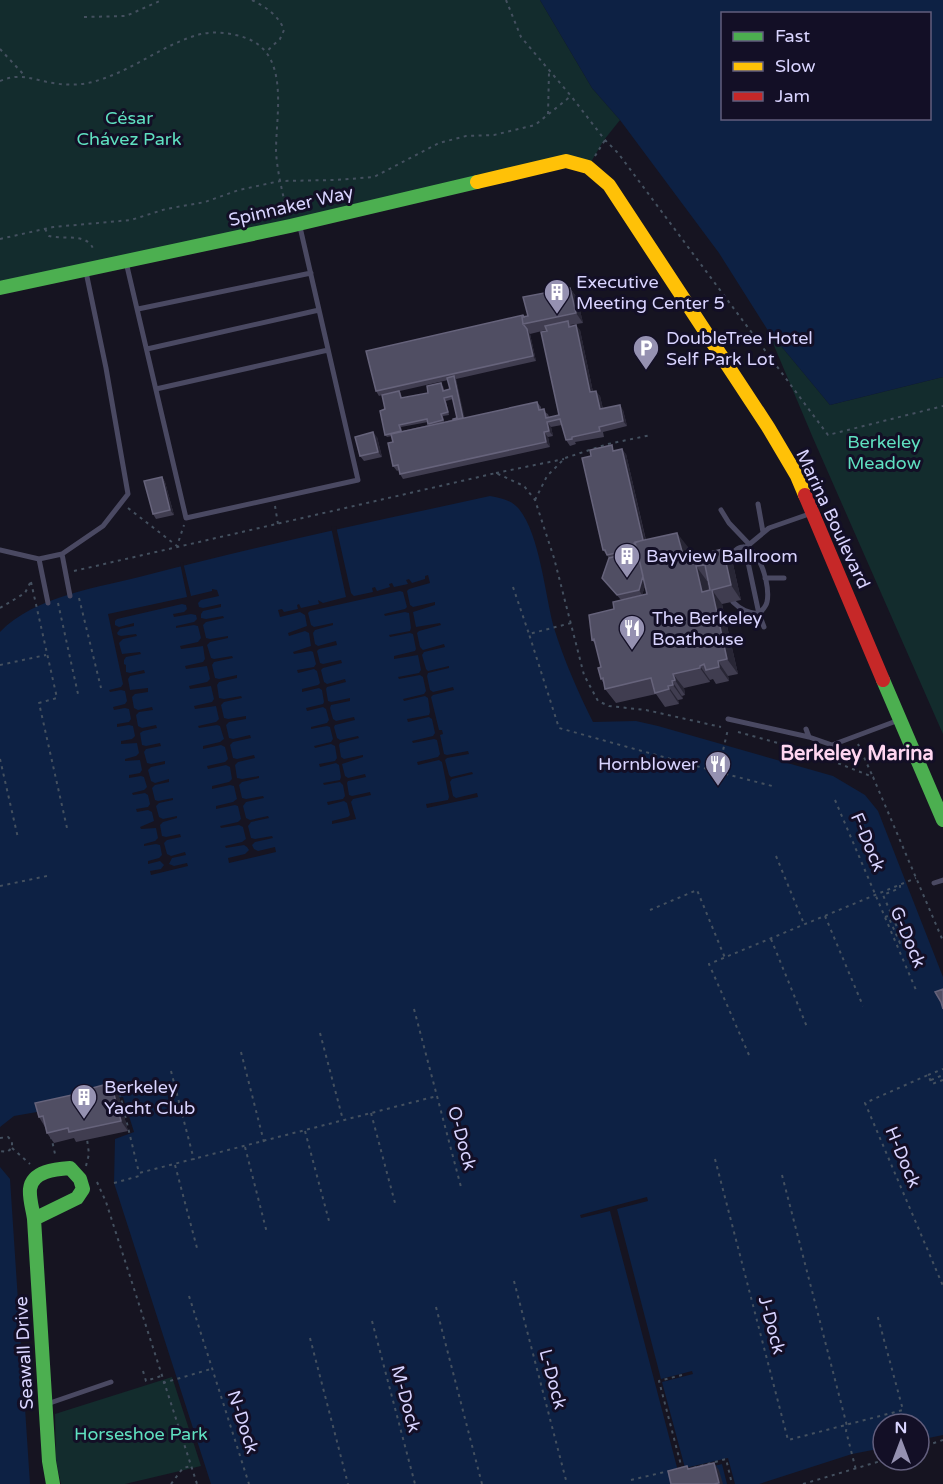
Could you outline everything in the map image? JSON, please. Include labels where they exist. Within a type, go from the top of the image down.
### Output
[{"type":"street","name":"Spinnaker Way","points":[[0,288],[295,225],[566,161],[588,167]]},
{"type":"street","name":"Marina Boulevard","points":[[588,167],[609,185],[797,476],[943,820]]},
{"type":"street","points":[[34,1219],[76,1198],[83,1178],[70,1168],[52,1169],[40,1174]]},
{"type":"street","name":"Seawall Drive","points":[[40,1174],[30,1188],[34,1219],[49,1461],[53,1484]]},
{"type":"lane","points":[[126,261],[186,519],[358,480],[311,273],[295,225]]},
{"type":"lane","points":[[0,550],[39,559],[62,554],[103,525],[128,494],[108,378],[94,315],[91,268]]},
{"type":"lane","points":[[138,309],[311,273]]},
{"type":"lane","points":[[147,349],[319,310]]},
{"type":"lane","points":[[156,389],[328,350]]},
{"type":"lane","points":[[758,504],[763,532]]},
{"type":"lane","points":[[721,510],[759,559],[768,592],[766,605],[759,614]]},
{"type":"lane","points":[[726,566],[733,553],[747,546],[769,528],[814,512]]},
{"type":"lane","points":[[747,546],[759,614],[765,627]]},
{"type":"lane","points":[[62,554],[70,596]]},
{"type":"lane","points":[[39,559],[48,603]]},
{"type":"lane","points":[[765,578],[784,578]]},
{"type":"lane","points":[[733,602],[738,608],[748,613],[759,614]]},
{"type":"lane","points":[[728,719],[809,737],[831,745],[900,720]]},
{"type":"lane","points":[[757,719],[759,726]]},
{"type":"lane","points":[[864,724],[867,732]]},
{"type":"lane","points":[[806,729],[809,737]]},
{"type":"lane","points":[[934,884],[943,880]]},
{"type":"lane","points":[[46,1404],[111,1382]]},
{"type":"path","points":[[84,17],[126,16],[162,0]]},
{"type":"path","points":[[252,0],[263,5]]},
{"type":"path","points":[[260,0],[280,21],[284,30],[280,39],[267,51]]},
{"type":"path","points":[[506,0],[521,37],[571,96],[604,140],[618,153],[828,435],[943,406]]},
{"type":"path","points":[[0,49],[25,76],[38,81],[75,85],[119,74],[187,38],[204,33],[236,34],[252,40],[267,51],[275,71],[278,88],[276,152],[280,181],[295,225]]},
{"type":"path","points":[[548,114],[549,72]]},
{"type":"path","points":[[0,81],[25,76]]},
{"type":"path","points":[[0,239],[45,229],[131,220],[280,181],[374,177],[440,143],[466,136],[495,135],[535,125],[571,96]]},
{"type":"path","points":[[588,167],[604,140]]},
{"type":"path","points":[[45,229],[49,236],[60,239],[87,240],[93,245],[91,268]]},
{"type":"path","points":[[66,572],[331,513],[565,458],[608,444],[651,435]]},
{"type":"path","points":[[535,500],[547,476],[565,458]]},
{"type":"path","points":[[496,473],[524,486],[535,500],[585,675],[598,701],[609,706],[646,710],[728,728],[807,751],[873,777]]},
{"type":"path","points":[[273,499],[278,524]]},
{"type":"path","points":[[121,503],[177,546]]},
{"type":"path","points":[[178,551],[177,546],[186,519]]},
{"type":"path","points":[[0,608],[25,593],[31,581],[43,578]]},
{"type":"path","points":[[31,581],[57,698],[39,703],[67,828]]},
{"type":"path","points":[[513,586],[559,728],[776,787]]},
{"type":"path","points":[[78,593],[101,688]]},
{"type":"path","points":[[57,600],[78,694]]},
{"type":"path","points":[[529,634],[571,623]]},
{"type":"path","points":[[0,665],[46,655]]},
{"type":"path","points":[[718,772],[728,728]]},
{"type":"path","points":[[855,736],[943,941]]},
{"type":"path","points":[[0,759],[18,838]]},
{"type":"path","name":"F-Dock","points":[[835,800],[875,895]]},
{"type":"path","points":[[776,856],[804,924]]},
{"type":"path","points":[[0,886],[47,876]]},
{"type":"path","points":[[749,1055],[709,964],[916,878]]},
{"type":"path","points":[[885,918],[888,916],[900,943],[903,941],[883,895],[900,888],[900,885]]},
{"type":"path","points":[[650,910],[697,890],[725,958]]},
{"type":"path","name":"G-Dock","points":[[875,895],[916,990]]},
{"type":"path","points":[[825,916],[863,1006]]},
{"type":"path","points":[[771,939],[807,1027]]},
{"type":"path","name":"O-Dock","points":[[414,1009],[461,1187]]},
{"type":"path","points":[[320,1033],[343,1121]]},
{"type":"path","points":[[241,1052],[264,1142]]},
{"type":"path","name":"H-Dock","points":[[943,1069],[865,1103],[943,1286]]},
{"type":"path","points":[[171,1071],[194,1160]]},
{"type":"path","points":[[928,1075],[932,1084],[943,1080]]},
{"type":"path","points":[[931,1080],[943,1075]]},
{"type":"path","points":[[118,1086],[139,1173]]},
{"type":"path","name":"O-Dock","points":[[114,1182],[139,1176],[139,1173],[436,1096]]},
{"type":"path","points":[[371,1113],[395,1203]]},
{"type":"path","points":[[305,1131],[329,1221]]},
{"type":"path","points":[[50,1134],[57,1160]]},
{"type":"path","points":[[86,1135],[89,1154],[83,1178],[95,1179],[106,1202],[197,1484]]},
{"type":"path","points":[[0,1138],[8,1137],[12,1141],[12,1148],[40,1174]]},
{"type":"path","points":[[245,1147],[267,1233]]},
{"type":"path","points":[[0,1151],[7,1152],[12,1148]]},
{"type":"path","name":"J-Dock","points":[[715,1160],[788,1440],[903,1410],[877,1314]]},
{"type":"path","points":[[175,1164],[197,1248]]},
{"type":"path","points":[[782,1175],[847,1426],[856,1470]]},
{"type":"path","name":"L-Dock","points":[[514,1281],[567,1484]]},
{"type":"path","name":"N-Dock","points":[[189,1296],[249,1484]]},
{"type":"path","points":[[436,1307],[482,1484]]},
{"type":"path","name":"M-Dock","points":[[372,1321],[415,1484]]},
{"type":"path","points":[[310,1338],[348,1484]]},
{"type":"path","points":[[163,1383],[212,1369]]},
{"type":"path","points":[[142,1371],[146,1381],[161,1376]]},
{"type":"path","points":[[682,1375],[659,1381],[683,1471],[726,1459],[732,1484]]},
{"type":"path","points":[[803,1484],[814,1483],[871,1465]]},
{"type":"path","points":[[171,1484],[183,1468],[191,1466]]},
{"type":"path","points":[[631,1480],[677,1468]]},
{"type":"green space","name":"César Chávez Park","points":[[0,0],[540,0],[592,88],[620,120],[604,140],[588,167],[566,161],[0,288]]},
{"type":"green space","name":"Berkeley Meadow","points":[[767,329],[830,405],[943,377],[943,734],[813,438]]},
{"type":"green space","name":"Horseshoe Park","points":[[172,1377],[201,1466],[125,1484],[61,1484],[56,1460],[55,1414]]},
{"type":"water","points":[[540,0],[943,0],[943,377],[830,405],[767,329],[719,253],[620,120],[592,88]]},
{"type":"water","points":[[490,496],[513,503],[526,520],[532,534],[554,628],[593,722],[636,721],[833,776],[865,795],[878,811],[943,977],[943,1435],[931,1438],[931,1412],[871,1412],[871,1450],[852,1454],[759,1484],[211,1484],[114,1183],[115,1139],[134,1132],[123,1097],[14,1116],[0,1127],[0,632],[31,610],[69,594],[276,543]]},
{"type":"water","points":[[0,1167],[10,1179],[30,1484],[0,1484]]},
{"type":"pier","points":[[336,526],[351,593],[354,596],[373,592],[372,588],[375,587],[377,591],[390,587],[389,584],[392,583],[394,587],[408,584],[406,580],[409,579],[412,583],[425,579],[428,575],[430,583],[407,591],[410,605],[413,607],[435,602],[435,605],[413,612],[416,627],[440,623],[441,625],[417,633],[420,647],[423,650],[444,644],[445,647],[424,652],[422,655],[428,671],[449,666],[449,668],[428,673],[427,676],[430,690],[433,692],[453,687],[454,690],[431,697],[439,730],[442,730],[443,734],[440,735],[444,754],[468,751],[469,754],[445,760],[451,777],[472,772],[473,774],[452,779],[450,782],[453,796],[456,798],[477,793],[478,797],[427,808],[426,804],[448,800],[449,797],[442,762],[439,760],[418,765],[417,762],[438,757],[440,754],[437,740],[413,743],[412,741],[433,736],[435,733],[432,719],[429,717],[408,722],[407,719],[429,715],[430,712],[428,698],[425,696],[404,701],[403,699],[424,694],[426,691],[423,677],[420,675],[399,679],[398,677],[419,673],[421,670],[418,655],[394,659],[394,656],[416,649],[413,634],[390,637],[389,635],[410,631],[411,628],[409,613],[385,616],[384,614],[407,607],[403,592],[400,591],[308,613],[311,625],[314,627],[333,623],[313,633],[315,644],[318,646],[336,641],[337,645],[317,651],[320,663],[341,660],[342,663],[321,670],[324,682],[327,684],[345,679],[346,682],[327,687],[328,701],[350,698],[350,701],[331,705],[333,719],[336,721],[354,717],[355,720],[334,727],[337,738],[340,740],[358,736],[359,738],[340,743],[341,757],[344,759],[363,755],[363,757],[342,764],[345,776],[348,778],[365,774],[366,777],[348,781],[349,795],[370,792],[371,795],[353,799],[351,802],[356,819],[332,824],[332,821],[350,815],[347,803],[344,801],[328,805],[327,802],[343,799],[345,796],[343,785],[340,782],[324,785],[323,783],[340,780],[339,765],[336,763],[320,767],[319,764],[335,761],[337,758],[335,746],[331,744],[315,748],[314,746],[331,742],[333,739],[330,727],[311,729],[311,727],[327,723],[329,720],[326,709],[323,707],[307,711],[306,708],[323,704],[322,690],[319,688],[302,692],[302,689],[320,683],[317,671],[314,669],[298,673],[297,670],[314,667],[316,664],[313,652],[294,654],[293,652],[311,646],[309,633],[305,631],[289,636],[288,633],[307,626],[305,615],[300,612],[280,617],[278,610],[282,609],[284,612],[298,609],[299,604],[301,608],[319,604],[318,600],[323,603],[346,597],[331,527]]},
{"type":"pier","points":[[183,562],[191,596],[212,591],[212,589],[217,590],[219,596],[201,600],[198,603],[199,607],[203,608],[221,604],[221,607],[203,611],[201,618],[223,616],[224,618],[206,622],[203,625],[206,638],[228,636],[228,638],[210,642],[207,645],[211,658],[232,656],[233,658],[214,662],[212,665],[215,678],[237,675],[237,678],[219,682],[217,685],[219,698],[241,696],[242,698],[224,702],[221,705],[224,718],[246,716],[246,719],[229,722],[226,725],[229,738],[250,735],[251,738],[233,742],[230,745],[233,758],[254,755],[255,758],[238,762],[235,765],[237,778],[259,776],[259,778],[242,782],[239,785],[242,798],[263,796],[264,798],[246,802],[243,806],[246,818],[250,820],[268,816],[269,818],[251,822],[248,826],[251,838],[272,836],[273,838],[255,842],[252,845],[258,851],[275,847],[276,852],[229,863],[228,858],[245,854],[249,850],[244,845],[226,848],[225,846],[246,839],[243,827],[239,825],[221,828],[220,826],[238,822],[241,819],[238,806],[216,809],[216,806],[237,799],[234,786],[212,789],[212,786],[229,782],[232,779],[230,767],[226,765],[208,769],[207,766],[225,762],[228,759],[225,747],[221,745],[203,749],[203,746],[224,739],[220,726],[199,728],[198,726],[216,722],[219,719],[216,706],[195,709],[194,706],[212,702],[214,699],[211,686],[190,689],[189,686],[207,682],[210,679],[207,666],[186,669],[185,666],[203,662],[205,659],[203,646],[181,649],[180,646],[198,642],[201,638],[198,626],[176,628],[176,626],[194,622],[197,619],[196,615],[191,614],[174,617],[173,614],[184,612],[187,609],[186,605],[182,604],[115,621],[115,625],[119,627],[134,623],[134,626],[120,629],[118,635],[136,634],[137,636],[123,639],[119,643],[122,654],[140,652],[141,654],[126,657],[124,664],[126,672],[144,670],[145,673],[130,676],[128,679],[130,690],[148,688],[148,692],[135,694],[132,697],[134,708],[138,710],[152,707],[153,710],[139,712],[136,715],[138,726],[142,728],[156,725],[157,728],[140,733],[142,745],[160,743],[161,746],[146,749],[144,752],[147,763],[165,761],[165,764],[151,767],[148,770],[151,781],[155,783],[169,779],[169,782],[155,785],[152,788],[155,800],[173,798],[173,800],[159,803],[156,806],[159,817],[163,819],[177,816],[160,825],[162,836],[180,834],[181,837],[167,840],[164,843],[167,854],[171,856],[185,852],[186,855],[172,858],[169,864],[174,866],[187,863],[188,866],[151,875],[150,871],[161,869],[164,865],[160,861],[148,864],[148,861],[162,855],[160,845],[144,846],[158,838],[156,828],[141,829],[140,827],[154,821],[152,812],[148,810],[137,812],[136,809],[148,807],[150,804],[148,795],[145,793],[133,795],[132,793],[147,787],[144,777],[129,778],[129,775],[140,773],[142,770],[140,760],[125,761],[139,753],[137,743],[121,744],[121,741],[132,739],[135,736],[133,726],[117,727],[117,724],[129,722],[131,719],[129,709],[114,710],[113,707],[125,704],[127,701],[125,691],[110,692],[109,690],[121,687],[123,684],[108,614],[187,597],[180,563]]},
{"type":"pier","points":[[647,1197],[648,1201],[617,1209],[661,1379],[692,1371],[693,1374],[662,1382],[685,1468],[728,1458],[735,1484],[727,1484],[722,1464],[679,1475],[610,1211],[581,1218],[580,1215]]},
{"type":"building","points":[[570,288],[576,313],[523,324],[522,317],[528,316],[523,297]]},
{"type":"building","points":[[523,315],[523,324],[527,329],[533,356],[376,391],[366,351]]},
{"type":"building","points":[[568,321],[569,327],[576,325],[590,392],[596,391],[600,409],[620,405],[623,421],[599,427],[600,431],[566,440],[560,419],[547,422],[549,431],[544,432],[546,442],[400,474],[398,465],[393,466],[388,443],[393,442],[391,434],[537,402],[539,410],[544,409],[546,418],[559,415],[541,332],[547,331],[545,326]]},
{"type":"building","points":[[454,376],[463,418],[453,420],[457,418],[452,396],[444,398],[448,412],[441,414],[443,420],[428,424],[427,419],[399,425],[401,431],[385,435],[380,411],[385,409],[382,395],[399,391],[401,398],[428,393],[427,386],[441,383],[443,391],[450,389],[447,378]]},
{"type":"building","points":[[373,432],[378,452],[360,456],[355,437]]},
{"type":"building","points":[[612,445],[613,451],[622,449],[643,540],[634,543],[635,549],[607,555],[603,550],[582,458],[591,456],[590,450]]},
{"type":"building","points":[[162,477],[170,510],[153,514],[144,481]]},
{"type":"building","points":[[677,533],[683,555],[693,553],[694,556],[723,549],[731,585],[712,590],[727,659],[718,661],[719,667],[706,670],[704,664],[700,668],[673,674],[675,680],[672,681],[673,685],[668,686],[669,689],[655,693],[651,678],[605,689],[598,668],[601,667],[594,639],[592,640],[589,615],[614,609],[613,602],[647,594],[635,542]],"holes":[[[705,565],[710,590],[702,592],[696,566]]]},
{"type":"building","name":"Bayview Ballroom","points":[[630,553],[640,563],[643,576],[639,590],[617,595],[602,578],[609,558]]},
{"type":"building","points":[[943,989],[943,1009],[935,992]]},
{"type":"building","name":"Berkeley Yacht Club","points":[[111,1083],[121,1121],[69,1132],[68,1128],[47,1133],[43,1116],[39,1117],[35,1103],[81,1093],[81,1091]]},
{"type":"building","points":[[714,1463],[719,1483],[671,1484],[668,1471]]},
{"type":"traffic: fast","points":[[0,288],[290,226],[477,182]]},
{"type":"traffic: fast","points":[[883,680],[943,820]]},
{"type":"traffic: fast","points":[[34,1219],[30,1189],[35,1178],[46,1172],[70,1168],[80,1179],[83,1189],[77,1198],[34,1219],[49,1461],[53,1484]]},
{"type":"traffic: slow","points":[[477,182],[566,161],[588,167],[609,185],[768,427],[797,476],[805,495]]},
{"type":"traffic: jam","points":[[805,495],[883,680]]},
{"type":"place","name":"Executive Meeting Center 5","points":[[557,315]]},
{"type":"place","name":"DoubleTree Hotel Self Park Lot","points":[[646,371]]},
{"type":"place","name":"Bayview Ballroom","points":[[627,579]]},
{"type":"place","name":"The Berkeley Boathouse","points":[[632,651]]},
{"type":"place","name":"Hornblower","points":[[718,787]]},
{"type":"place","name":"Berkeley Yacht Club","points":[[84,1120]]},
{"type":"district","name":"Berkeley Marina","points":[[857,753]]}]
